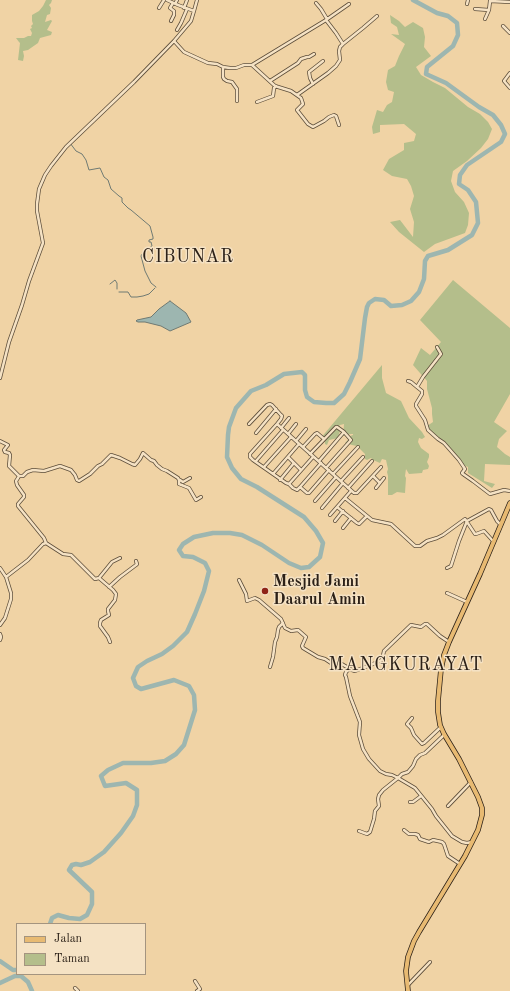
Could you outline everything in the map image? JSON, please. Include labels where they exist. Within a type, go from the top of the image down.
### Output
[{"type":"main road","points":[[408,991],[406,971],[408,957],[414,941],[473,842],[482,815],[482,808],[478,797],[441,727],[438,701],[441,669],[448,642],[510,503]]},
{"type":"street","points":[[159,8],[164,0]]},
{"type":"street","points":[[168,0],[194,12]]},
{"type":"street","points":[[166,12],[177,0]]},
{"type":"street","points":[[177,30],[186,8],[187,0]]},
{"type":"street","points":[[0,378],[9,342],[43,243],[36,204],[39,189],[45,175],[70,143],[134,82],[174,41],[191,21],[197,0]]},
{"type":"street","points":[[467,4],[468,0]]},
{"type":"street","points":[[485,19],[489,10],[490,0],[510,2]]},
{"type":"street","points":[[316,2],[326,20],[343,44]]},
{"type":"street","points":[[174,41],[184,52],[202,61],[230,68],[252,65],[326,20],[349,4]]},
{"type":"street","points":[[170,8],[174,11],[171,21]]},
{"type":"street","points":[[475,9],[489,10]]},
{"type":"street","points":[[297,95],[328,73],[339,63],[340,47],[377,16]]},
{"type":"street","points":[[503,26],[510,33]]},
{"type":"street","points":[[270,81],[298,63],[301,59],[314,54]]},
{"type":"street","points":[[313,84],[310,78],[310,72],[323,61]]},
{"type":"street","points":[[252,65],[276,86],[291,91],[301,98],[303,104],[297,110],[308,124],[313,127],[334,115],[336,116],[339,125]]},
{"type":"street","points":[[223,67],[224,79],[232,82],[237,88],[237,101]]},
{"type":"street","points":[[510,73],[504,81],[510,88]]},
{"type":"street","points":[[258,102],[272,96],[276,86]]},
{"type":"street","points":[[417,386],[441,354],[437,347]]},
{"type":"street","points":[[408,381],[422,391],[416,406],[425,420],[427,428],[444,443],[459,460],[465,469],[462,473],[490,494],[504,490],[510,491]]},
{"type":"street","points":[[248,424],[267,405],[270,404],[282,416],[277,424],[250,454],[250,457],[280,480],[297,490],[344,432]]},
{"type":"street","points":[[256,432],[276,409]]},
{"type":"street","points":[[256,461],[289,418]]},
{"type":"street","points":[[277,424],[354,493],[357,493],[381,467]]},
{"type":"street","points":[[288,434],[296,424]]},
{"type":"street","points":[[300,487],[306,493],[309,493],[351,440],[344,432],[336,427],[310,454]]},
{"type":"street","points":[[296,441],[306,429]]},
{"type":"street","points":[[303,447],[317,433],[324,439]]},
{"type":"street","points":[[264,467],[291,437]]},
{"type":"street","points":[[0,441],[8,445],[5,451],[0,453]]},
{"type":"street","points":[[273,474],[299,444]]},
{"type":"street","points":[[315,501],[358,448]]},
{"type":"street","points":[[5,451],[10,455],[9,466],[19,476]]},
{"type":"street","points":[[19,476],[23,476],[27,472],[33,470],[44,471],[60,466],[71,470],[79,481],[90,474],[111,455],[135,465],[143,453],[162,469],[183,482],[190,478]]},
{"type":"street","points":[[289,484],[313,456]]},
{"type":"street","points":[[288,457],[301,470]]},
{"type":"street","points":[[322,508],[362,457]]},
{"type":"street","points":[[348,488],[372,461]]},
{"type":"street","points":[[280,480],[294,463]]},
{"type":"street","points":[[19,476],[16,483],[24,497],[18,506],[44,538],[46,543],[63,554],[71,555],[95,579],[99,578],[116,594],[115,600],[108,609],[109,615],[101,620],[100,623],[100,626],[110,642]]},
{"type":"street","points":[[373,476],[380,483]]},
{"type":"street","points":[[376,488],[384,478]]},
{"type":"street","points":[[179,479],[179,484],[190,489],[196,500],[201,497]]},
{"type":"street","points":[[330,515],[351,491]]},
{"type":"street","points":[[345,498],[372,520],[391,524],[414,546],[420,546],[427,541],[443,535],[465,519],[475,534],[484,531],[494,541]]},
{"type":"street","points":[[337,507],[359,524],[367,516]]},
{"type":"street","points":[[447,568],[452,566],[459,541],[467,522],[491,510],[501,525]]},
{"type":"street","points":[[335,521],[343,511]]},
{"type":"street","points":[[505,514],[510,517]]},
{"type":"street","points":[[343,528],[351,518]]},
{"type":"street","points":[[6,577],[28,560],[43,544],[46,543]]},
{"type":"street","points":[[99,578],[112,562],[120,558]]},
{"type":"street","points":[[109,587],[120,576],[136,565],[136,562]]},
{"type":"street","points":[[0,568],[6,577],[12,594],[5,618],[0,626]]},
{"type":"street","points":[[239,580],[246,594],[247,601],[254,598],[259,600],[277,615],[284,623],[285,628],[289,631],[298,630],[306,637],[302,646],[303,648],[331,663],[340,663],[355,671],[381,661],[384,651],[411,625],[421,627],[427,624],[448,642]]},
{"type":"street","points":[[447,593],[467,602]]},
{"type":"street","points":[[270,667],[278,630],[284,623]]},
{"type":"street","points":[[0,634],[0,640]]},
{"type":"street","points":[[349,669],[345,675],[350,696],[360,722],[359,735],[368,759],[383,773],[392,775],[414,788],[452,836],[458,841],[464,843],[473,842]]},
{"type":"street","points":[[412,718],[408,724],[415,737],[422,744],[441,727]]},
{"type":"street","points":[[359,831],[367,834],[370,832],[375,811],[379,806],[379,795],[383,790],[402,774],[408,772],[416,759],[425,753],[444,734]]},
{"type":"street","points":[[448,806],[471,782]]},
{"type":"street","points":[[410,802],[413,802],[421,796]]},
{"type":"street","points":[[404,830],[409,834],[418,835],[420,839],[429,842],[433,840],[442,842],[448,856],[460,864]]},
{"type":"street","points":[[408,985],[430,962]]},
{"type":"street","points":[[195,981],[199,990]]},
{"type":"street","points":[[75,988],[78,991]]},
{"type":"green space","points":[[46,0],[52,0],[49,5],[51,8],[50,14],[47,15],[45,22],[52,21],[47,30],[52,32],[51,35],[40,38],[38,43],[28,50],[23,51],[23,61],[18,60],[20,43],[16,38],[31,36],[32,33],[30,29],[32,28],[31,26],[33,24],[32,15],[39,11]]},
{"type":"green space","points":[[390,15],[405,27],[413,22],[423,28],[425,37],[424,47],[431,56],[416,67],[421,75],[445,88],[468,107],[480,114],[488,122],[492,129],[488,139],[481,148],[453,171],[451,181],[455,192],[464,202],[469,213],[468,225],[465,233],[435,244],[424,252],[399,232],[390,222],[400,220],[413,237],[414,222],[410,209],[414,196],[411,186],[407,179],[392,176],[383,170],[389,159],[404,150],[404,143],[414,141],[416,134],[404,124],[380,125],[380,132],[373,134],[372,127],[377,110],[383,112],[387,105],[392,102],[394,92],[388,90],[386,82],[388,70],[395,66],[405,44],[391,34],[399,35],[397,27],[391,23]]},
{"type":"green space","points":[[453,280],[510,328],[510,394],[494,422],[507,431],[499,439],[497,447],[510,457],[510,465],[485,464],[484,481],[495,484],[492,488],[468,473],[468,467],[463,465],[460,460],[429,430],[427,426],[433,422],[427,381],[413,365],[421,348],[430,355],[441,342],[420,320]]},
{"type":"green space","points":[[382,365],[382,378],[386,393],[401,401],[409,418],[425,437],[422,439],[419,438],[418,442],[421,448],[429,454],[427,462],[429,466],[428,469],[423,470],[422,473],[409,474],[406,469],[405,493],[397,492],[392,495],[388,495],[388,469],[386,460],[382,459],[380,463],[371,458],[367,460],[365,459],[365,454],[357,446],[345,443],[353,434],[343,436],[344,424],[339,426],[340,431],[338,438],[329,440],[327,445],[322,439],[320,439]]},
{"type":"water","points":[[170,301],[186,313],[191,322],[170,331],[161,326],[136,321],[151,317]]},
{"type":"waterway","points":[[50,923],[52,918],[58,915],[80,919],[87,915],[92,904],[92,892],[69,870],[72,865],[81,865],[90,862],[104,852],[121,833],[133,816],[137,805],[137,790],[126,783],[105,786],[101,776],[108,770],[123,763],[151,763],[165,761],[176,754],[184,745],[195,710],[194,695],[189,686],[174,680],[141,689],[136,686],[133,678],[138,667],[162,654],[173,646],[187,632],[204,591],[209,571],[205,563],[193,557],[183,556],[179,550],[183,544],[194,537],[213,533],[230,533],[242,535],[262,545],[289,563],[301,568],[309,567],[320,557],[323,543],[316,531],[304,517],[257,487],[241,479],[232,468],[227,457],[228,435],[229,427],[236,408],[251,391],[266,385],[284,374],[302,372],[305,375],[305,390],[307,397],[314,402],[334,403],[344,394],[360,359],[365,318],[369,303],[375,299],[384,300],[391,306],[402,305],[411,301],[419,292],[424,279],[425,261],[428,256],[448,250],[472,235],[478,223],[476,202],[468,190],[459,184],[460,175],[467,165],[501,142],[505,134],[501,125],[493,115],[479,107],[446,83],[426,74],[427,67],[453,46],[458,35],[457,23],[448,16],[437,13],[413,0]]},
{"type":"waterway","points":[[70,143],[76,151],[82,154],[86,160],[89,170],[100,168],[104,177],[108,180],[111,189],[122,198],[122,202],[150,226],[153,239],[149,240],[149,242],[151,242],[152,246],[141,256],[145,271],[151,283],[156,287]]},
{"type":"waterway","points":[[110,284],[115,280],[117,283],[117,289]]},
{"type":"waterway","points":[[119,292],[128,292],[131,297],[137,297],[149,294],[155,288]]},
{"type":"waterway","points":[[0,961],[13,970],[16,970]]},
{"type":"waterway","points":[[0,983],[15,976],[21,976],[28,982],[32,991]]},
{"type":"place","name":"Mesjid Jami Daarul Amin","points":[[265,591]]},
{"type":"district","name":"CIBUNAR","points":[[188,257]]},
{"type":"district","name":"MANGKURAYAT","points":[[406,665]]}]
